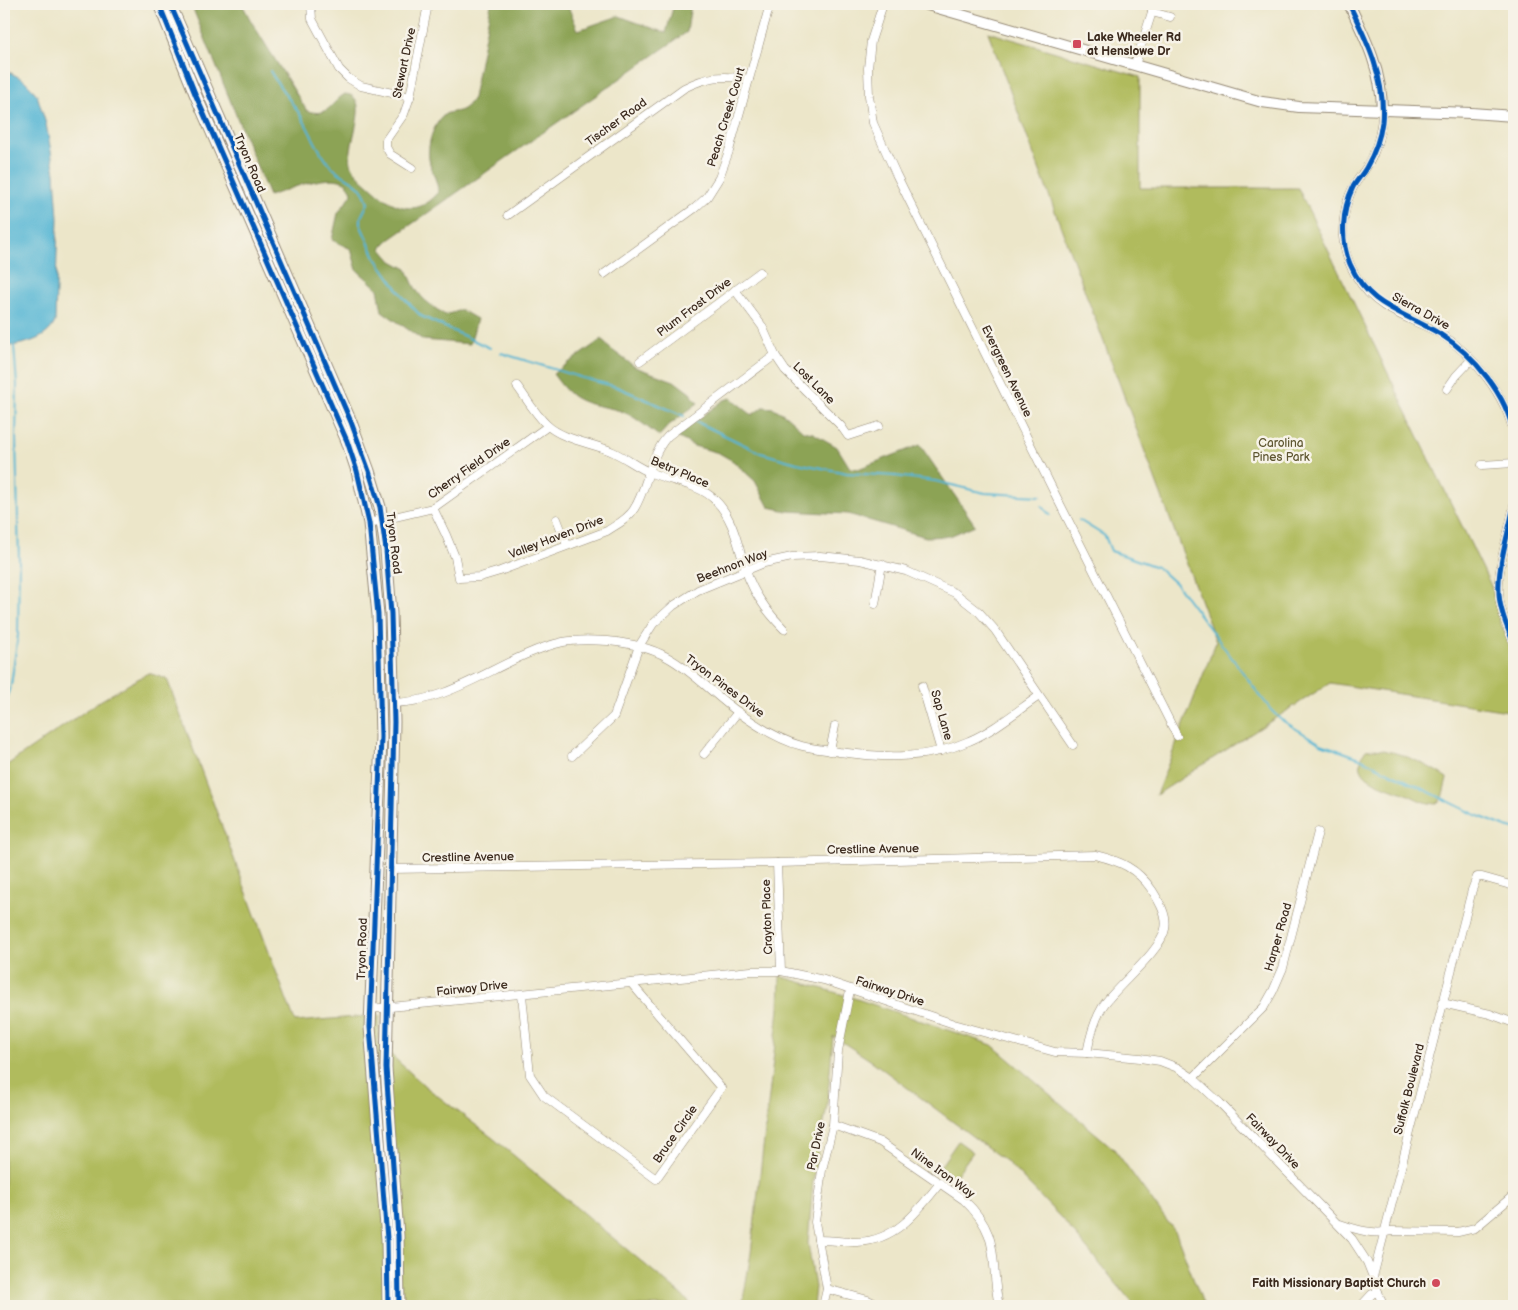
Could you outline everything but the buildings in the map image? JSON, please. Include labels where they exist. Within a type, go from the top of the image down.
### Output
[{"type":"main road","name":"Tryon Road","points":[[158,4],[196,96],[344,433],[357,471],[369,523],[378,615],[381,737],[370,1009],[387,1240],[388,1306]]},
{"type":"main road","name":"Tryon Road","points":[[170,4],[348,414],[370,471],[382,520],[389,578],[393,703],[387,1083],[398,1236],[399,1306]]},
{"type":"main road","points":[[924,4],[1262,102],[1299,107],[1514,116]]},
{"type":"main road","name":"Sierra Drive","points":[[1349,4],[1376,64],[1382,95],[1382,111]]},
{"type":"street","points":[[311,4],[312,20],[343,73],[361,86],[410,97]]},
{"type":"street","name":"Stewart Drive","points":[[412,168],[390,154],[386,147],[386,140],[404,114],[410,97],[428,4]]},
{"type":"street","name":"Peach Creek Court","points":[[604,274],[667,229],[707,197],[719,178],[729,151],[770,4]]},
{"type":"street","name":"Evergreen Avenue","points":[[883,4],[871,41],[868,68],[872,123],[1053,490],[1178,736]]},
{"type":"street","points":[[1135,66],[1152,8],[1170,17]]},
{"type":"street","name":"Tischer Road","points":[[508,215],[684,88],[701,79],[715,77],[729,76],[749,79]]},
{"type":"street","name":"Sierra Drive","points":[[1382,111],[1382,122],[1375,151],[1354,186],[1346,208],[1344,236],[1349,262],[1363,286],[1384,306],[1440,334],[1471,360],[1497,391],[1513,425],[1514,435]]},
{"type":"street","name":"Plum Frost Drive","points":[[640,361],[760,272]]},
{"type":"street","name":"Lost Lane","points":[[735,290],[762,326],[785,370],[841,426],[848,436],[879,426]]},
{"type":"street","name":"Valley Haven Drive","points":[[433,508],[455,558],[459,578],[480,576],[500,571],[607,531],[634,510],[660,446],[668,436],[775,354]]},
{"type":"street","points":[[1447,389],[1471,360]]},
{"type":"street","name":"Betry Place","points":[[517,386],[548,426],[613,452],[649,472],[706,492],[715,500],[725,511],[746,569],[759,597],[772,618],[784,629]]},
{"type":"street","name":"Cherry Field Drive","points":[[369,523],[433,508],[548,426]]},
{"type":"street","points":[[1482,465],[1514,463]]},
{"type":"street","points":[[1513,638],[1504,620],[1499,593],[1503,559],[1514,505]]},
{"type":"street","points":[[557,519],[567,545]]},
{"type":"street","name":"Beehnon Way","points":[[572,756],[614,716],[639,646],[654,624],[673,606],[698,590],[746,569],[792,557],[820,556],[882,564],[906,571],[955,593],[979,612],[994,630],[1073,746]]},
{"type":"street","points":[[875,604],[882,564]]},
{"type":"street","name":"Tryon Pines Drive","points":[[393,703],[418,701],[443,694],[525,656],[564,642],[586,640],[639,646],[666,656],[738,712],[766,730],[801,746],[830,751],[891,758],[941,751],[970,741],[1039,696]]},
{"type":"street","name":"Sap Lane","points":[[922,686],[941,751]]},
{"type":"street","points":[[704,754],[738,712]]},
{"type":"street","points":[[830,751],[835,726]]},
{"type":"street","name":"Harper Road","points":[[1193,1078],[1264,1007],[1273,991],[1283,968],[1318,832]]},
{"type":"street","name":"Crestline Avenue","points":[[391,869],[776,863],[1095,855],[1125,864],[1143,879],[1155,896],[1165,918],[1165,930],[1159,943],[1125,984],[1105,1004],[1091,1032],[1087,1053]]},
{"type":"street","name":"Crayton Place","points":[[776,863],[781,971]]},
{"type":"street","name":"Suffolk Boulevard","points":[[1373,1277],[1472,890],[1478,877],[1514,886]]},
{"type":"street","name":"Fairway Drive","points":[[370,1009],[751,971],[781,971],[824,980],[954,1024],[1055,1052],[1087,1053],[1160,1061],[1178,1068],[1193,1078],[1337,1223],[1358,1247],[1373,1277]]},
{"type":"street","name":"Bruce Circle","points":[[522,995],[530,1075],[544,1096],[656,1179],[721,1088],[631,983]]},
{"type":"street","name":"Par Drive","points":[[822,1306],[827,1289],[815,1222],[822,1170],[833,1125],[838,1051],[850,990]]},
{"type":"street","points":[[1442,1003],[1490,1014],[1514,1023]]},
{"type":"street","name":"Nine Iron Way","points":[[833,1125],[880,1142],[964,1200],[976,1212],[990,1234],[999,1306]]},
{"type":"street","points":[[818,1240],[858,1242],[890,1234],[902,1226],[920,1209],[940,1183]]},
{"type":"street","name":"Fairway Drive","points":[[1337,1223],[1354,1229],[1383,1233],[1392,1231],[1458,1232],[1475,1228],[1514,1195]]},
{"type":"street","points":[[1373,1277],[1384,1306]]},
{"type":"street","points":[[827,1289],[868,1300],[880,1306]]},
{"type":"street","points":[[1361,1306],[1372,1294],[1378,1292]]},
{"type":"green space","points":[[191,4],[242,4],[307,111],[325,111],[345,94],[354,97],[358,113],[350,158],[353,169],[386,199],[403,207],[412,208],[421,206],[438,193],[429,159],[432,135],[444,115],[463,109],[473,98],[491,4],[567,4],[578,30],[619,16],[666,33],[674,4],[691,4],[687,32],[389,240],[381,248],[392,261],[407,269],[417,291],[431,305],[445,315],[461,310],[477,319],[470,344],[423,340],[382,311],[378,289],[357,270],[351,249],[332,240],[338,213],[352,194],[348,185],[340,180],[328,179],[315,181],[269,196]]},
{"type":"green space","name":"Carolina Pines Park","points":[[988,32],[1140,77],[1140,188],[1298,188],[1495,594],[1500,622],[1514,654],[1514,712],[1330,683],[1156,795],[1216,642]]},
{"type":"green space","points":[[602,339],[608,347],[635,367],[674,381],[690,393],[698,403],[669,425],[659,436],[626,413],[586,403],[574,397],[565,390],[553,374]]},
{"type":"green space","points":[[731,398],[752,415],[763,407],[774,408],[803,431],[813,433],[837,447],[850,468],[858,469],[920,445],[975,525],[950,536],[926,537],[848,514],[787,511],[769,507],[755,481],[733,461],[719,453],[694,446],[675,436],[724,400]]},
{"type":"green space","points":[[148,673],[167,679],[295,1022],[380,1015],[378,1043],[426,1087],[494,1139],[693,1306],[4,1306],[4,767],[100,701]]},
{"type":"green space","points":[[1374,749],[1393,752],[1412,759],[1447,778],[1442,798],[1437,804],[1427,803],[1370,779],[1364,774],[1361,767],[1361,759],[1366,750]]},
{"type":"green space","points":[[780,976],[854,998],[992,1045],[1114,1149],[1176,1233],[1204,1306],[1135,1306],[1063,1220],[1008,1163],[873,1062],[833,1036],[827,1106],[813,1181],[808,1243],[815,1287],[813,1306],[742,1306],[751,1253],[779,1009]]},
{"type":"green space","points":[[958,1141],[973,1152],[954,1178],[940,1167]]},
{"type":"water","points":[[4,72],[9,72],[24,80],[37,95],[46,124],[55,173],[58,218],[55,322],[46,334],[40,337],[26,343],[4,347]]},
{"type":"waterway","points":[[270,71],[301,116],[326,160],[337,171],[357,185],[365,195],[368,203],[361,217],[361,226],[375,257],[404,298],[421,316],[490,348]]},
{"type":"waterway","points":[[4,704],[11,685],[18,635],[17,385],[14,346]]},
{"type":"waterway","points":[[501,353],[617,387],[684,416]]},
{"type":"waterway","points":[[695,421],[761,453],[797,463],[847,473],[935,481],[985,493],[1041,496]]},
{"type":"waterway","points":[[1042,506],[1050,515]]},
{"type":"waterway","points":[[1079,520],[1105,536],[1111,551],[1157,567],[1177,585],[1271,710],[1280,719],[1321,744],[1360,758],[1476,815],[1514,829]]},
{"type":"cycle path","points":[[159,4],[196,96],[347,441],[357,471],[369,523],[378,615],[381,737],[370,1027],[387,1239],[388,1306]]},
{"type":"cycle path","points":[[170,4],[351,422],[380,507],[386,550],[391,614],[394,722],[386,1068],[398,1236],[399,1306]]},
{"type":"cycle path","points":[[1349,4],[1374,61],[1381,91],[1382,106],[1382,122],[1376,146],[1366,168],[1353,187],[1346,205],[1344,235],[1350,264],[1358,279],[1377,299],[1388,307],[1440,334],[1477,365],[1487,377],[1504,405],[1514,435]]},
{"type":"cycle path","points":[[1514,505],[1499,584],[1502,613],[1514,643]]},
{"type":"place","name":"Lake Wheeler Rd at Henslowe Dr","points":[[1077,44]]},
{"type":"place","name":"Faith Missionary Baptist Church","points":[[1436,1283]]}]
